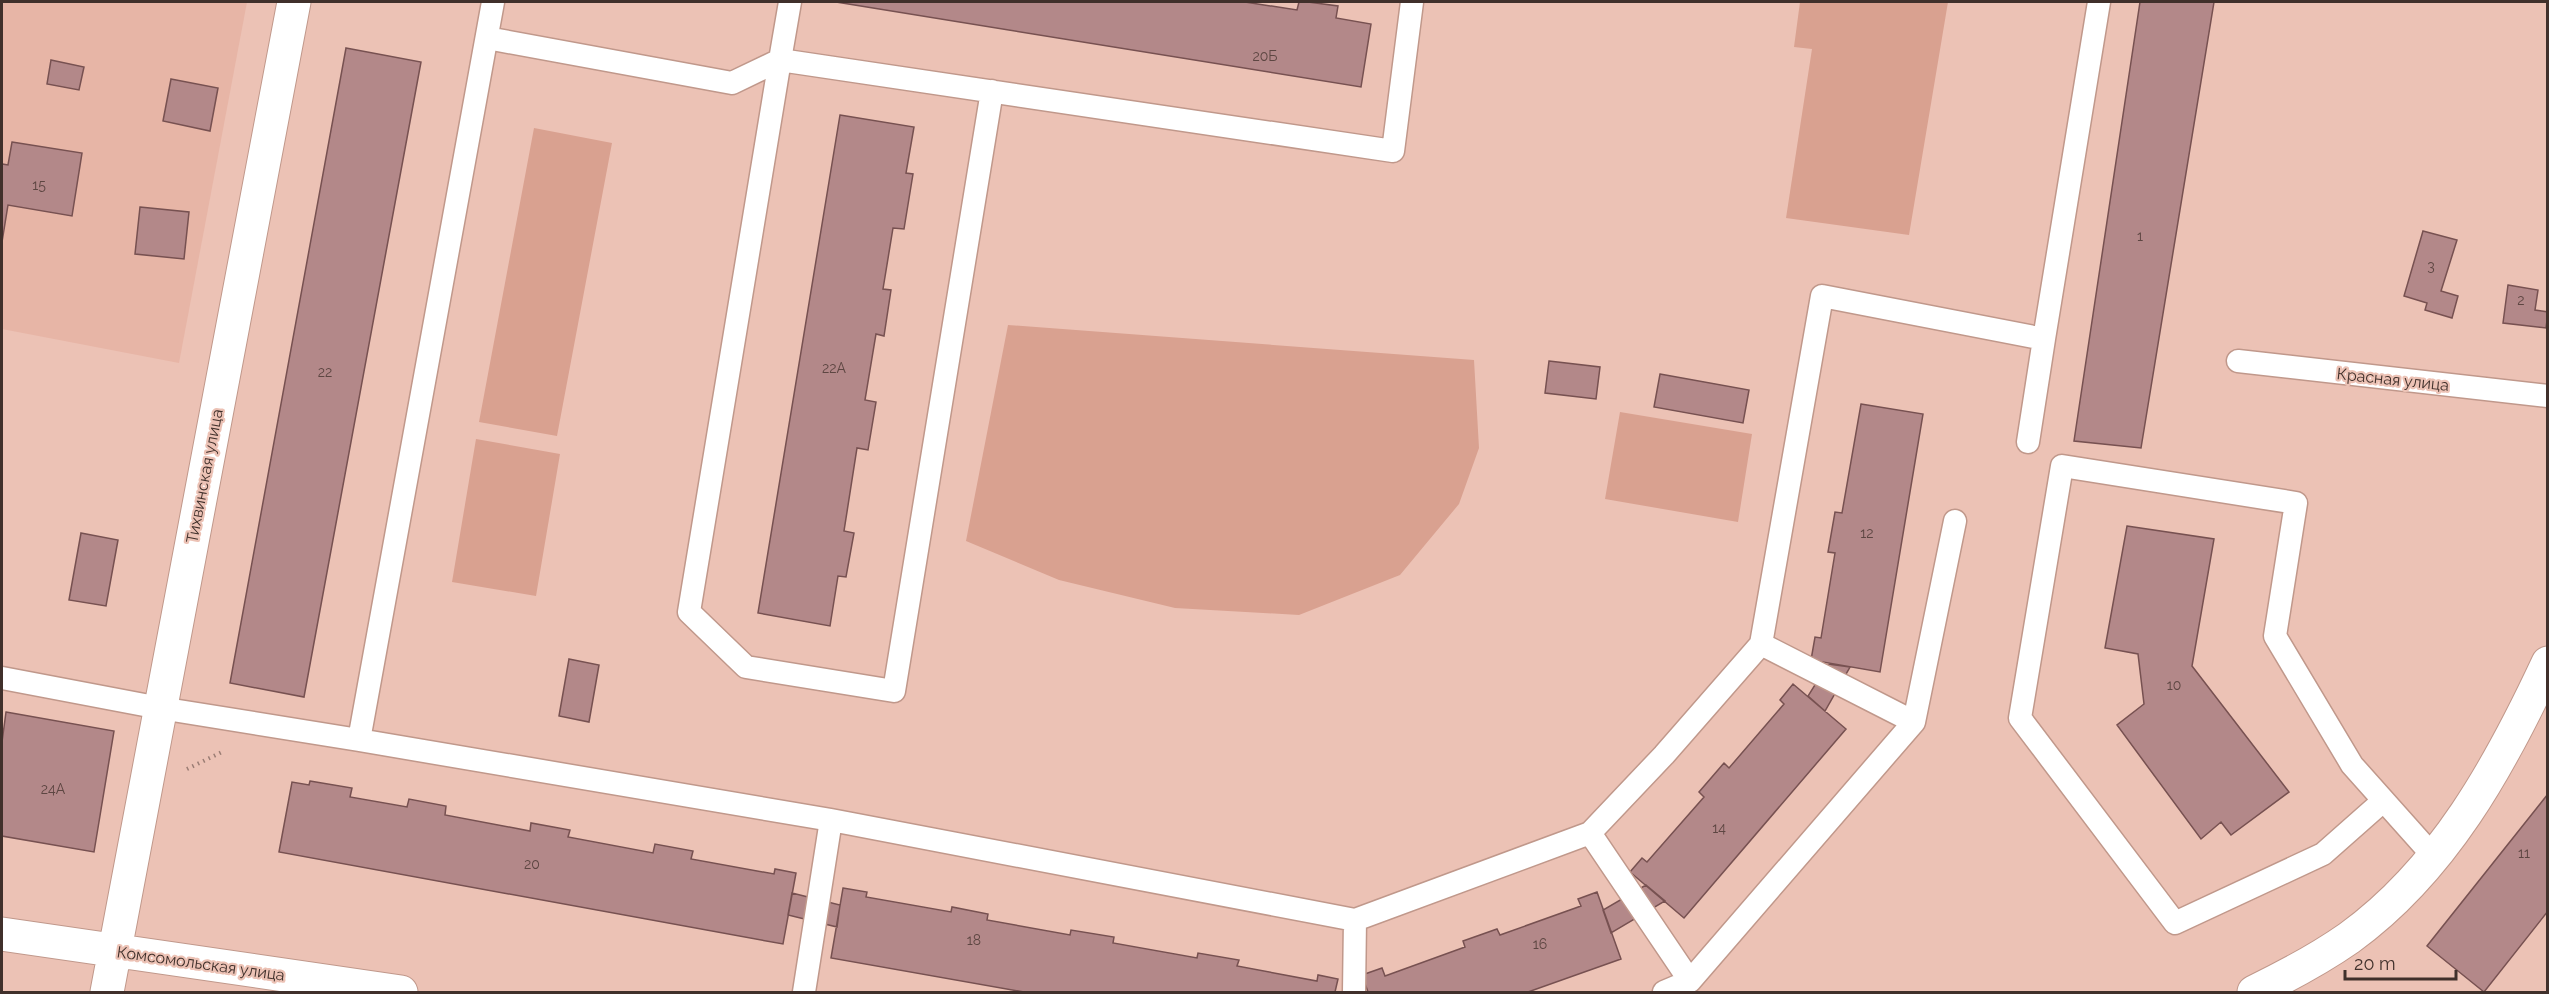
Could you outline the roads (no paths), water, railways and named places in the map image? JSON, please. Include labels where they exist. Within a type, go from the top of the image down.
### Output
[{"type":"street","name":"Тихвинская улица","points":[[107,993],[294,2]]},
{"type":"street","points":[[2254,993],[2310,963],[2350,937],[2435,858],[2490,775],[2547,667]]},
{"type":"street","name":"Комсомольская улица","points":[[2,934],[401,993]]},
{"type":"lane","points":[[359,740],[493,2]]},
{"type":"lane","points":[[790,2],[689,612],[746,667],[894,691],[992,91]]},
{"type":"lane","points":[[487,38],[732,83],[780,60],[1393,151],[1412,2]]},
{"type":"lane","points":[[2028,442],[2099,2]]},
{"type":"lane","points":[[2,678],[160,708],[831,820],[1355,920],[1590,833],[1664,755],[1761,644],[1822,296],[2044,339]]},
{"type":"lane","name":"Красная улица","points":[[2238,362],[2547,396]]},
{"type":"lane","points":[[2383,801],[2323,854],[2175,923],[2020,718],[2062,466],[2296,503],[2275,636],[2352,765],[2435,858]]},
{"type":"lane","points":[[1664,993],[1690,981],[1914,722],[1955,520]]},
{"type":"lane","points":[[1761,644],[1914,722]]},
{"type":"lane","points":[[804,993],[831,820]]},
{"type":"lane","points":[[1590,833],[1690,981]]},
{"type":"lane","points":[[1354,993],[1355,920]]}]
